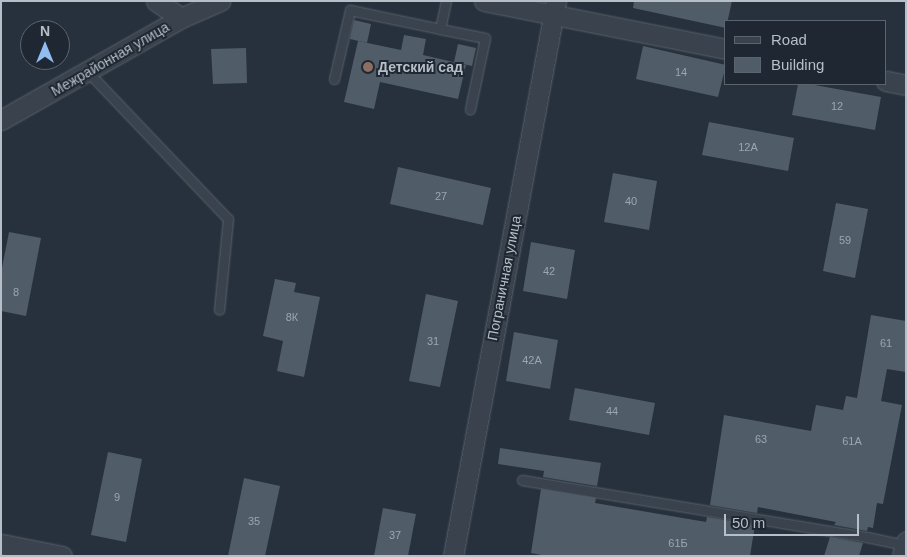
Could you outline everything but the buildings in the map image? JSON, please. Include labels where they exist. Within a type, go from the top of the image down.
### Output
[{"type":"street","points":[[156,1],[181,18]]},
{"type":"street","name":"Межрайонная улица","points":[[1,120],[181,18],[220,1]]},
{"type":"street","points":[[484,1],[555,8],[724,50]]},
{"type":"street","name":"Пограничная улица","points":[[453,556],[555,8]]},
{"type":"street","points":[[887,81],[906,85]]},
{"type":"street","points":[[1,544],[62,556]]},
{"type":"lane","points":[[440,29],[446,1]]},
{"type":"lane","points":[[334,79],[350,10],[485,38],[470,108]]},
{"type":"lane","points":[[88,72],[228,219],[219,310]]},
{"type":"lane","points":[[522,480],[867,536],[904,548]]},
{"type":"place","name":"Детский сад","points":[[368,67]]}]
